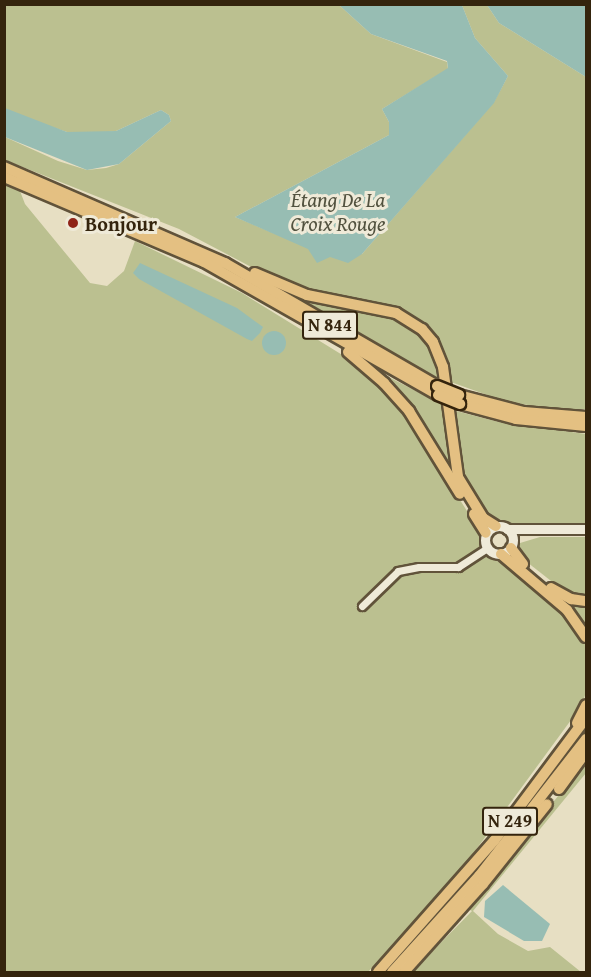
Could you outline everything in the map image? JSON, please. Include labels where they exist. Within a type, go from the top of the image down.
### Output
[{"type":"highway","name":"N 844","points":[[4,167],[225,263],[437,391]]},
{"type":"highway","name":"N 844","points":[[4,177],[191,255],[437,391],[527,421],[586,426]]},
{"type":"highway","points":[[225,263],[307,295],[396,313],[422,329],[433,342],[443,367],[458,477],[483,518],[496,526]]},
{"type":"highway","points":[[308,321],[313,330],[356,358],[398,398],[486,533]]},
{"type":"highway","name":"N 844","points":[[459,399],[524,412],[586,417]]},
{"type":"highway","points":[[512,543],[519,560],[558,593],[586,601]]},
{"type":"highway","points":[[501,554],[567,610],[586,637]]},
{"type":"highway","points":[[562,752],[564,743],[586,705]]},
{"type":"highway","name":"N 249","points":[[378,972],[478,860],[586,718]]},
{"type":"highway","name":"N 249","points":[[392,972],[480,876],[586,739]]},
{"type":"highway","points":[[404,972],[483,884],[586,752]]},
{"type":"main road","points":[[538,530],[512,543],[501,554],[487,548],[486,533],[496,526],[507,529],[586,529]]},
{"type":"main road","points":[[507,529],[512,543]]},
{"type":"street","points":[[362,606],[398,571],[418,567],[458,567],[487,548]]},
{"type":"green space","points":[[5,5],[339,5],[371,34],[447,62],[448,69],[382,109],[389,122],[389,135],[235,217],[330,257],[362,254],[494,102],[508,76],[475,38],[462,5],[487,5],[499,23],[586,77],[586,409],[552,409],[504,401],[434,376],[305,301],[307,292],[278,281],[179,229],[5,160],[5,137],[58,161],[87,170],[106,168],[119,164],[171,121],[169,115],[161,110],[116,131],[92,134],[67,132],[10,113],[5,108]]},
{"type":"green space","points":[[5,184],[20,191],[25,204],[90,283],[107,286],[124,271],[135,241],[242,293],[357,364],[404,412],[481,533],[482,547],[489,558],[507,565],[549,601],[560,588],[518,555],[520,543],[540,537],[586,537],[586,692],[582,705],[437,899],[368,972],[5,972]]},
{"type":"green space","points":[[377,371],[445,406],[452,470],[449,470]]},
{"type":"green space","points":[[456,411],[499,422],[586,434],[586,523],[515,524],[488,516],[464,482],[456,448],[460,442]]},
{"type":"green space","points":[[586,761],[586,773],[473,911],[498,934],[528,951],[550,947],[581,972],[412,972],[472,911],[468,909]]},
{"type":"water","name":"Étang De La Croix Rouge","points":[[339,5],[462,5],[475,38],[508,76],[494,103],[362,254],[348,263],[330,257],[317,263],[308,249],[235,217],[389,135],[389,122],[382,109],[448,68],[447,61],[371,34]]},
{"type":"water","points":[[487,5],[586,5],[586,77],[499,23]]},
{"type":"water","points":[[5,108],[67,132],[116,131],[161,110],[169,115],[171,121],[119,164],[87,170],[5,137]]},
{"type":"water","points":[[140,263],[237,308],[263,327],[260,333],[252,341],[247,339],[139,279],[133,273]]},
{"type":"water","points":[[274,331],[283,334],[286,343],[283,352],[274,355],[265,352],[262,343],[265,334]]},
{"type":"water","points":[[503,885],[550,924],[542,941],[524,941],[484,917],[485,901]]},
{"type":"place","name":"Bonjour","points":[[73,223]]}]
